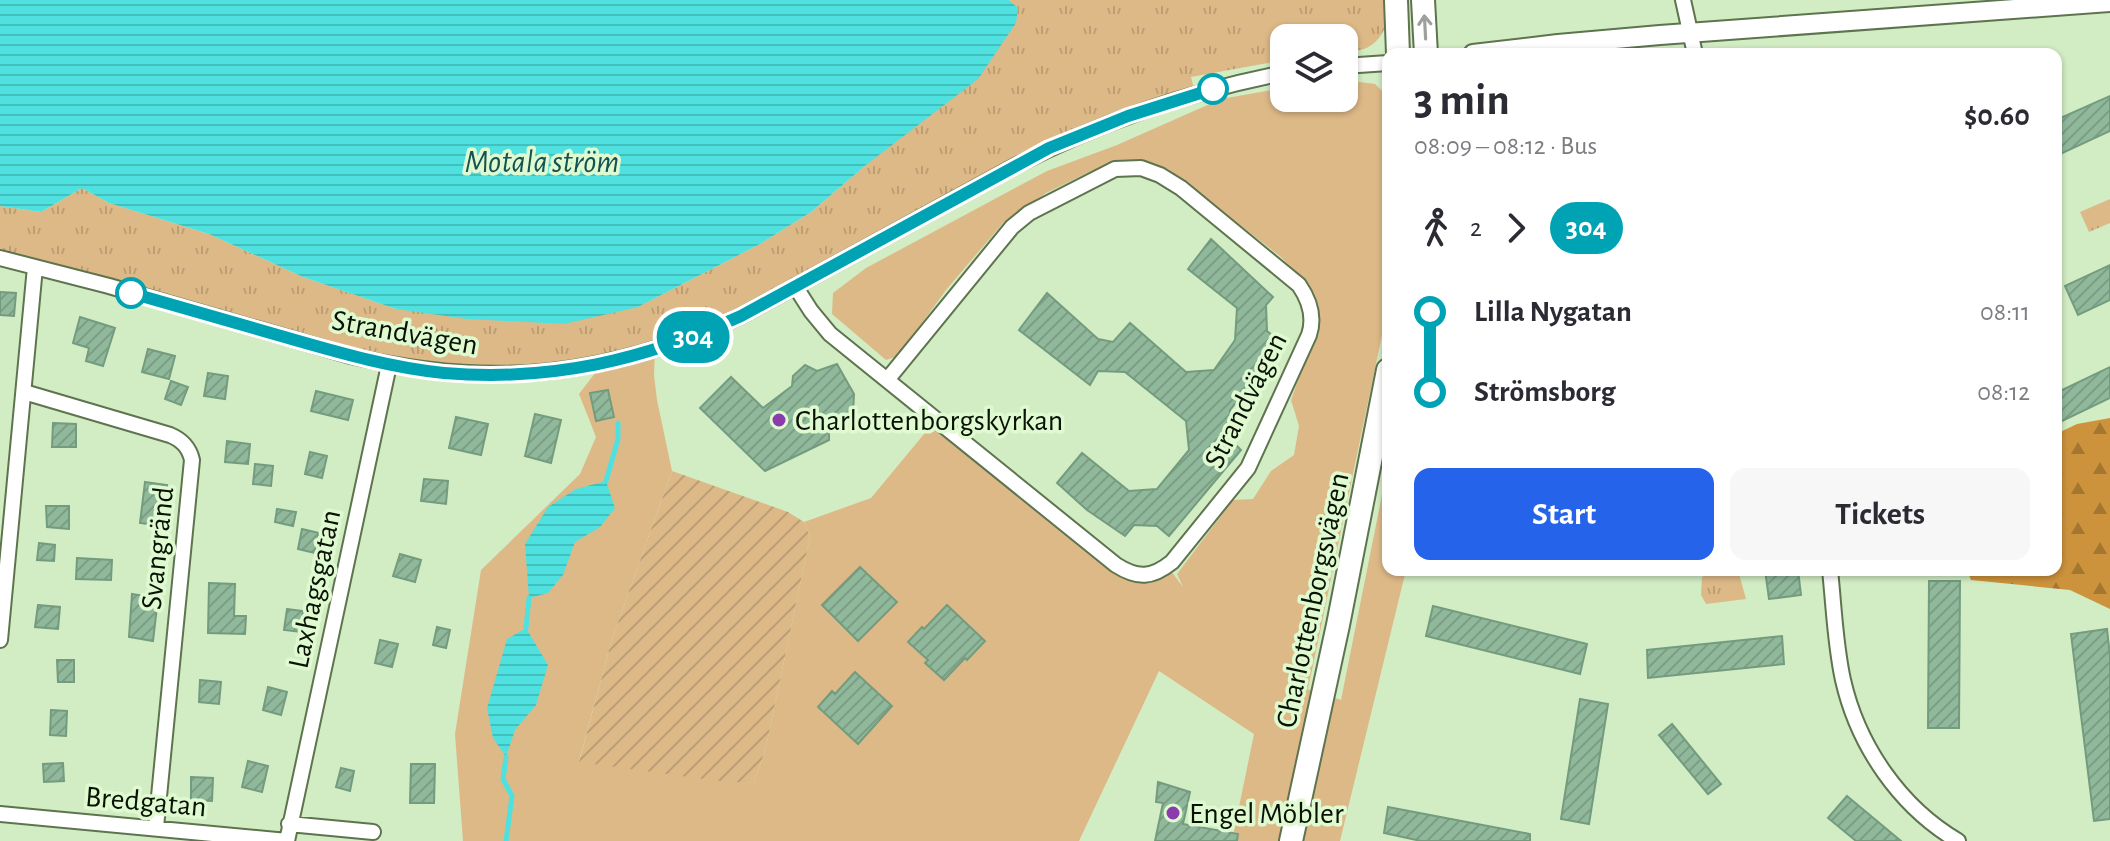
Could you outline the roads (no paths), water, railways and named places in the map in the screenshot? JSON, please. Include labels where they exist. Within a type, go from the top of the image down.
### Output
[{"type":"main road","points":[[1396,0],[1398,48]]},
{"type":"main road","points":[[1423,0],[1426,48]]},
{"type":"main road","name":"Charlottenborgsvägen","points":[[1291,841],[1382,401]]},
{"type":"street","points":[[1683,0],[1693,48]]},
{"type":"street","points":[[1524,48],[1689,32],[2110,2]]},
{"type":"street","points":[[1358,65],[1382,63]]},
{"type":"street","name":"Strandvägen","points":[[0,258],[389,365],[443,373],[493,375],[544,372],[606,363],[657,350],[708,331],[1062,142],[1198,93],[1270,76]]},
{"type":"street","name":"Strandvägen","points":[[795,286],[830,334],[1116,565],[1136,575],[1148,575],[1172,562],[1248,468],[1309,335],[1312,317],[1307,296],[1299,285],[1181,188],[1153,171],[1131,167],[1115,169],[1089,180],[1012,227],[887,380]]},
{"type":"street","points":[[0,640],[35,267]]},
{"type":"street","name":"Laxhagsgatan","points":[[287,841],[389,365]]},
{"type":"street","name":"Svangränd","points":[[24,392],[170,435],[190,451],[192,460],[156,827]]},
{"type":"street","points":[[1831,576],[1841,667],[1849,703],[1860,731],[1896,788],[1918,810],[1958,841]]},
{"type":"street","name":"Bredgatan","points":[[0,814],[287,841]]},
{"type":"street","points":[[289,824],[373,832]]},
{"type":"water","name":"Motala ström","points":[[0,0],[1009,0],[1018,8],[1016,23],[978,79],[866,165],[811,212],[760,244],[638,307],[564,324],[467,319],[396,309],[303,277],[209,234],[109,203],[82,188],[41,212],[0,206]]},
{"type":"water","points":[[606,481],[615,508],[600,527],[575,542],[563,575],[548,593],[529,598],[525,544],[548,507],[576,489]]},
{"type":"water","points":[[526,628],[548,665],[536,705],[515,730],[506,757],[493,738],[487,708],[507,639]]},
{"type":"waterway","points":[[606,481],[618,439],[618,423]]},
{"type":"waterway","points":[[526,628],[529,598]]},
{"type":"waterway","points":[[506,757],[503,779],[512,796],[506,841]]},
{"type":"place","name":"Charlottenborgskyrkan","points":[[779,420]]},
{"type":"place","name":"Engel Möbler","points":[[1173,813]]}]
